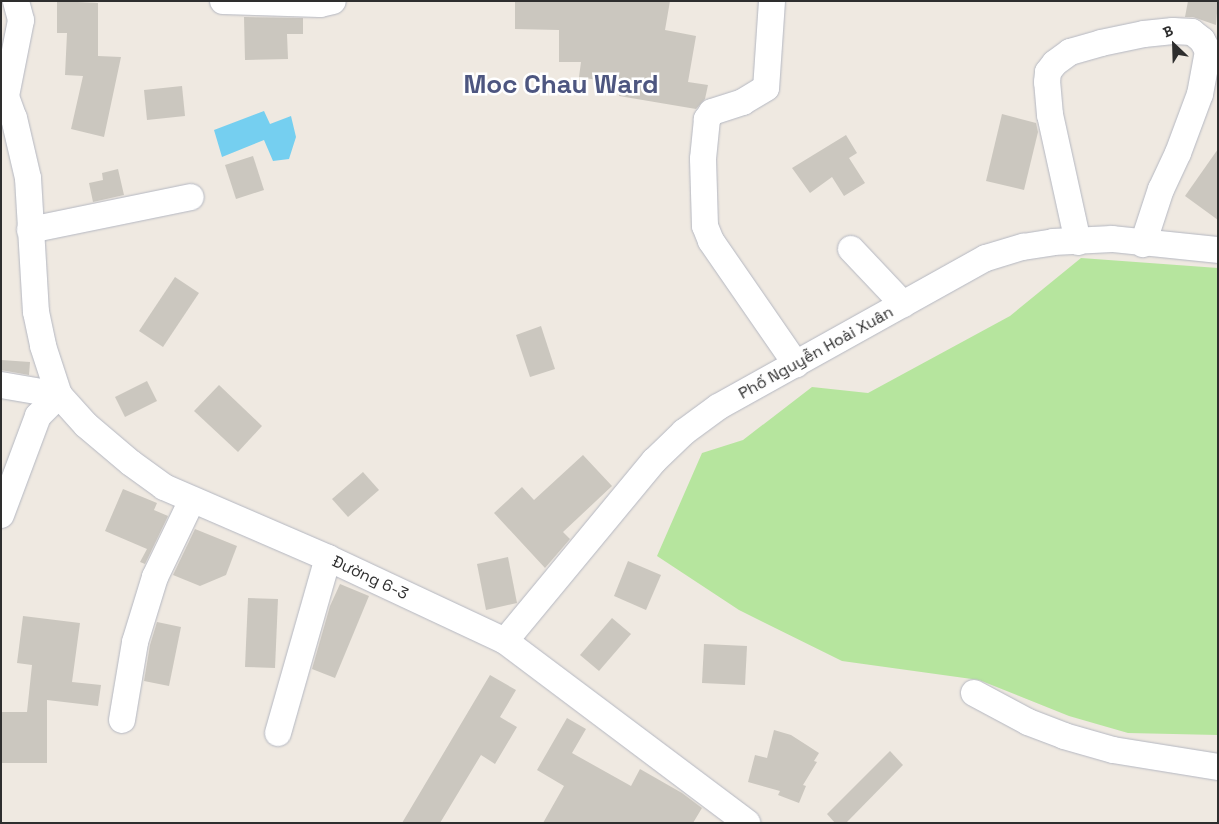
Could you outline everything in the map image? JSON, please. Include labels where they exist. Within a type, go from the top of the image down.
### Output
[{"type":"street","points":[[16,1],[21,20],[4,89],[14,118],[28,178],[30,233],[191,197]]},
{"type":"street","points":[[223,1],[320,4],[333,1]]},
{"type":"street","points":[[772,1],[766,88],[743,102],[712,112],[707,119],[703,159],[705,226],[711,241],[796,364]]},
{"type":"street","points":[[1078,242],[1050,115],[1048,72],[1055,63],[1070,52],[1101,43],[1144,34],[1173,31],[1192,32],[1202,40],[1213,45],[1200,94],[1178,153],[1161,189],[1143,244]]},
{"type":"street","name":"Đường 6-3","points":[[30,233],[36,312],[43,346],[59,395],[86,426],[164,487],[328,558],[504,641],[747,823]]},
{"type":"street","name":"Phố Nguyễn Hoài Xuân","points":[[504,641],[654,461],[684,432],[718,407],[986,258],[1023,247],[1053,242],[1112,239],[1143,244],[1218,250]]},
{"type":"street","points":[[850,250],[903,304]]},
{"type":"street","points":[[1,385],[59,395]]},
{"type":"street","points":[[1,515],[38,416],[59,395]]},
{"type":"street","points":[[122,720],[135,642],[155,578],[192,500]]},
{"type":"street","points":[[278,733],[328,558]]},
{"type":"street","points":[[974,693],[1028,722],[1064,736],[1113,750],[1218,767]]},
{"type":"green space","points":[[1081,258],[1218,268],[1218,735],[1128,733],[1069,716],[979,680],[842,661],[739,610],[657,556],[702,453],[743,440],[812,387],[868,393],[1010,316]]},
{"type":"water","points":[[264,111],[270,124],[291,116],[296,137],[289,159],[273,161],[264,140],[222,157],[214,130]]},
{"type":"building","points":[[57,1],[98,3],[98,56],[121,57],[104,137],[71,129],[83,76],[65,75],[67,33],[57,33]]},
{"type":"building","points":[[515,1],[670,1],[665,30],[696,36],[688,82],[708,85],[705,99],[696,109],[619,96],[621,84],[579,77],[581,62],[559,62],[559,30],[515,29]]},
{"type":"building","points":[[1188,1],[1218,1],[1216,25],[1193,17],[1185,17]]},
{"type":"building","points":[[244,17],[303,18],[303,34],[287,34],[288,59],[245,60]]},
{"type":"building","points":[[182,86],[185,116],[147,120],[144,90]]},
{"type":"building","points":[[1002,114],[1036,123],[1038,132],[1024,190],[986,181]]},
{"type":"building","points":[[846,135],[857,153],[849,158],[865,183],[844,196],[832,177],[810,193],[792,168]]},
{"type":"building","points":[[1218,149],[1218,220],[1185,196]]},
{"type":"building","points":[[253,156],[264,190],[236,199],[225,165]]},
{"type":"building","points":[[118,169],[124,195],[93,202],[89,183],[103,180],[102,173]]},
{"type":"building","points":[[175,277],[199,293],[163,347],[139,331]]},
{"type":"building","points":[[541,326],[555,369],[530,377],[516,335]]},
{"type":"building","points":[[1,360],[30,362],[29,375],[1,370]]},
{"type":"building","points":[[147,381],[157,401],[125,417],[115,397]]},
{"type":"building","points":[[219,385],[262,426],[238,452],[194,411]]},
{"type":"building","points":[[583,455],[612,486],[563,532],[570,539],[545,568],[494,513],[522,487],[534,500]]},
{"type":"building","points":[[363,472],[379,490],[348,517],[332,499]]},
{"type":"building","points":[[123,489],[157,503],[154,510],[168,516],[145,564],[140,562],[147,549],[105,531]]},
{"type":"building","points":[[195,529],[237,546],[226,575],[200,586],[173,575]]},
{"type":"building","points":[[508,557],[517,603],[486,610],[477,564]]},
{"type":"building","points":[[628,561],[661,575],[646,610],[614,596]]},
{"type":"building","points":[[340,584],[369,596],[335,678],[312,669],[330,606]]},
{"type":"building","points":[[248,598],[278,599],[275,668],[245,667]]},
{"type":"building","points":[[23,616],[80,623],[72,682],[101,685],[98,706],[47,700],[47,763],[2,763],[2,712],[27,712],[32,665],[17,663]]},
{"type":"building","points":[[612,618],[631,634],[599,671],[580,655]]},
{"type":"building","points":[[157,622],[181,627],[169,686],[144,681],[150,645]]},
{"type":"building","points":[[704,644],[747,646],[745,685],[702,683]]},
{"type":"building","points":[[490,675],[516,690],[500,717],[517,727],[495,764],[481,755],[440,823],[402,823]]},
{"type":"building","points":[[567,718],[586,729],[572,753],[631,786],[640,769],[682,793],[702,808],[693,823],[543,823],[564,786],[537,770]]},
{"type":"building","points":[[774,730],[791,735],[819,753],[814,761],[817,762],[803,785],[806,786],[799,803],[778,795],[780,791],[748,782],[755,755],[767,758]]},
{"type":"building","points":[[890,751],[903,765],[846,823],[835,823],[827,814]]},
{"type":"district","name":"Moc Chau Ward","points":[[561,85]]}]
